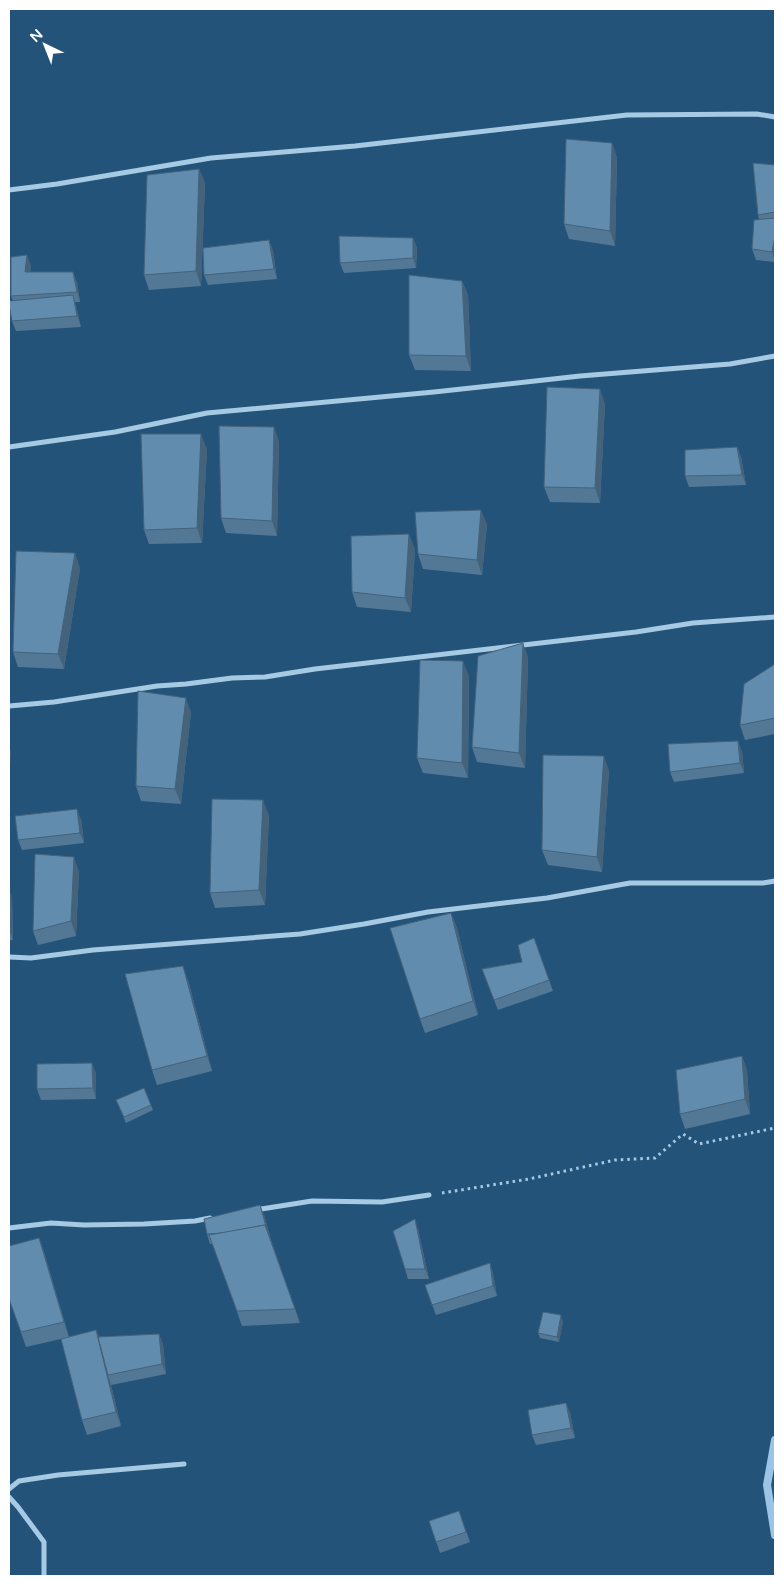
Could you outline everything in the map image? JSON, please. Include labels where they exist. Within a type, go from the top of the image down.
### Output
[{"type":"street","points":[[9,190],[57,184],[211,158],[355,146],[627,115],[757,114],[775,117]]},
{"type":"street","points":[[9,447],[114,432],[207,413],[434,392],[580,376],[730,364],[775,356]]},
{"type":"street","points":[[9,706],[54,702],[157,686],[232,678],[266,677],[315,669],[627,634],[693,623],[775,617]]},
{"type":"street","points":[[9,957],[31,958],[93,950],[300,934],[437,911],[547,898],[630,883],[763,883],[775,881]]},
{"type":"street","points":[[246,1211],[312,1201],[382,1202],[429,1195]]},
{"type":"street","points":[[9,1228],[51,1223],[84,1225],[194,1221],[220,1216]]},
{"type":"street","points":[[9,1489],[19,1482],[58,1475],[184,1464]]},
{"type":"street","points":[[9,1497],[44,1542],[44,1576]]},
{"type":"path","points":[[429,1195],[529,1179],[615,1160],[655,1158],[683,1134],[699,1144],[775,1128]]},
{"type":"building","points":[[566,139],[612,143],[610,231],[564,224]]},
{"type":"building","points":[[753,163],[775,165],[775,212],[758,215]]},
{"type":"building","points":[[199,169],[196,271],[144,275],[147,175]]},
{"type":"building","points":[[775,218],[775,236],[772,252],[752,249],[754,220]]},
{"type":"building","points":[[339,236],[413,238],[413,258],[340,263]]},
{"type":"building","points":[[269,240],[274,269],[204,275],[203,248]]},
{"type":"building","points":[[27,255],[25,272],[73,272],[77,292],[11,296],[11,257]]},
{"type":"building","points":[[409,275],[462,281],[466,356],[409,355]]},
{"type":"building","points":[[73,295],[77,316],[12,321],[9,301]]},
{"type":"building","points":[[547,387],[600,389],[595,488],[544,487]]},
{"type":"building","points":[[219,426],[274,427],[272,521],[221,518]]},
{"type":"building","points":[[141,434],[201,434],[197,528],[144,530]]},
{"type":"building","points":[[737,447],[742,475],[685,476],[685,450]]},
{"type":"building","points":[[481,510],[477,560],[418,554],[415,512]]},
{"type":"building","points":[[409,534],[405,598],[352,592],[351,536]]},
{"type":"building","points":[[16,551],[75,553],[58,654],[13,652]]},
{"type":"building","points":[[523,643],[519,753],[472,747],[478,656]]},
{"type":"building","points":[[420,660],[463,661],[462,763],[417,758]]},
{"type":"building","points":[[775,664],[775,718],[740,725],[744,684]]},
{"type":"building","points":[[138,691],[186,698],[175,789],[136,786]]},
{"type":"building","points":[[738,741],[740,763],[670,772],[668,744]]},
{"type":"building","points":[[543,755],[604,756],[597,857],[542,850]]},
{"type":"building","points":[[212,799],[263,800],[259,890],[210,893]]},
{"type":"building","points":[[77,809],[80,833],[18,840],[15,816]]},
{"type":"building","points":[[35,854],[74,857],[71,921],[33,931]]},
{"type":"building","points":[[451,913],[473,1001],[420,1019],[390,928]]},
{"type":"building","points":[[534,938],[549,980],[494,1000],[482,969],[522,962],[518,945]]},
{"type":"building","points":[[183,966],[207,1056],[152,1070],[125,974]]},
{"type":"building","points":[[742,1056],[745,1099],[680,1114],[676,1070]]},
{"type":"building","points":[[92,1063],[93,1088],[37,1089],[37,1064]]},
{"type":"building","points":[[144,1088],[151,1105],[124,1117],[116,1100]]},
{"type":"building","points":[[260,1205],[267,1230],[265,1225],[207,1234],[204,1219]]},
{"type":"building","points":[[415,1219],[425,1269],[405,1269],[393,1231]]},
{"type":"building","points":[[265,1225],[295,1309],[237,1311],[209,1235]]},
{"type":"building","points":[[39,1238],[64,1322],[21,1332],[9,1299],[9,1246]]},
{"type":"building","points":[[490,1263],[493,1286],[432,1305],[425,1285]]},
{"type":"building","points":[[543,1312],[561,1315],[557,1337],[538,1333]]},
{"type":"building","points":[[96,1330],[116,1412],[82,1420],[61,1339]]},
{"type":"building","points":[[159,1334],[162,1364],[108,1375],[98,1337]]},
{"type":"building","points":[[566,1403],[571,1428],[532,1435],[528,1410]]},
{"type":"building","points":[[459,1511],[466,1532],[436,1542],[429,1521]]},
{"type":"waterway","points":[[775,1440],[767,1485],[775,1535]]}]
